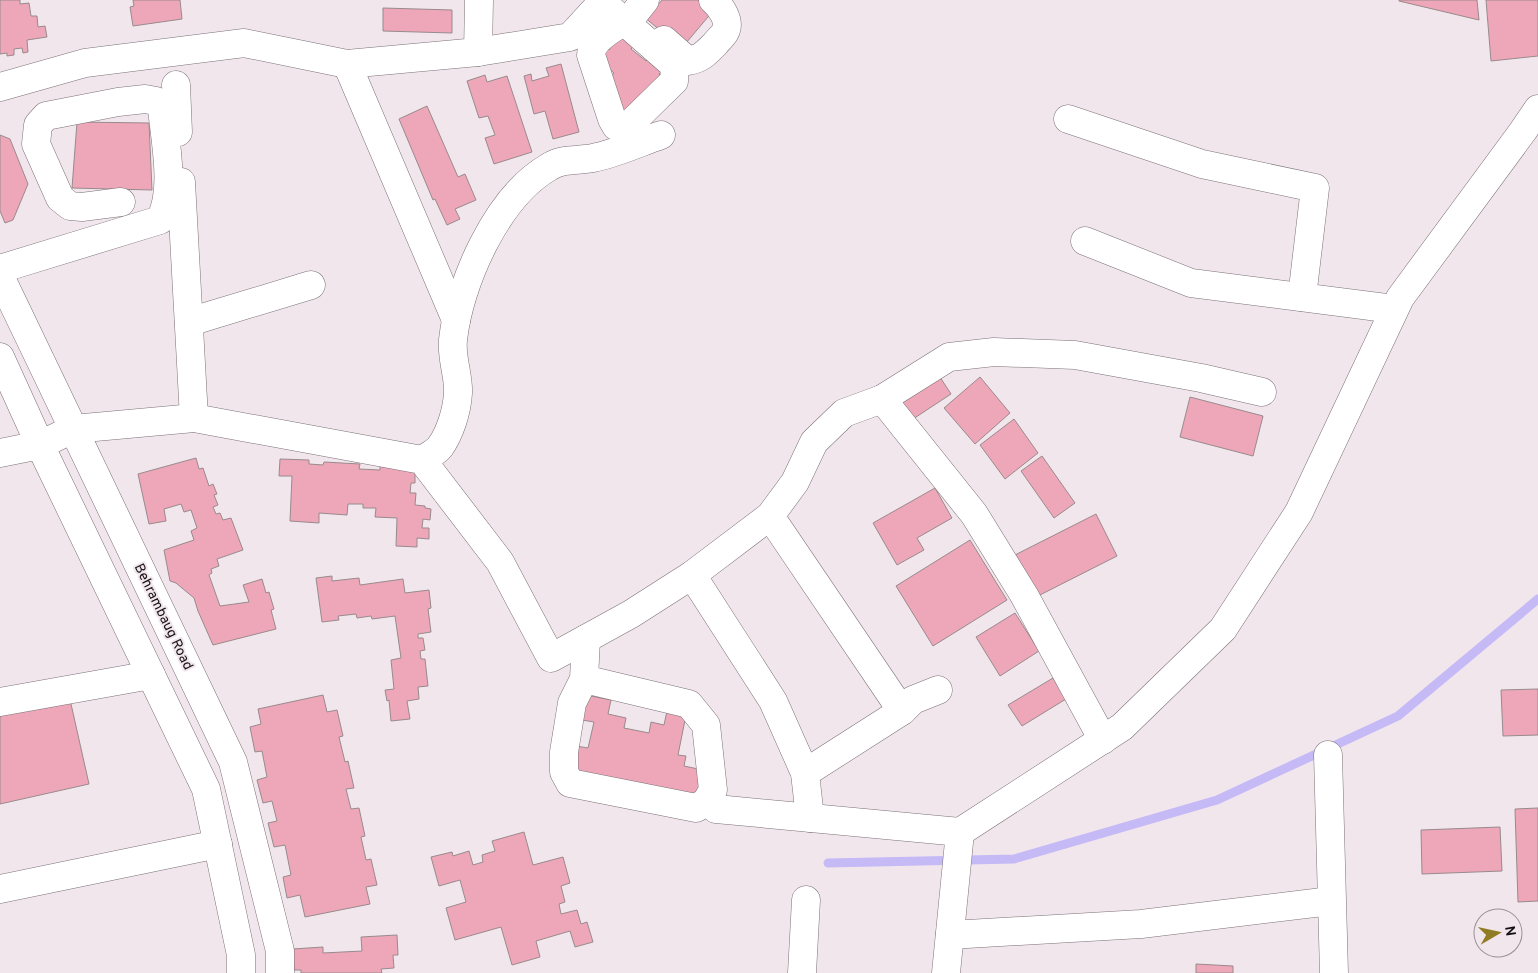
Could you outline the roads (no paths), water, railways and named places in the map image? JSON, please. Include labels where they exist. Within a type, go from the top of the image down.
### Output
[{"type":"street","points":[[478,52],[479,0]]},
{"type":"street","points":[[0,87],[85,63],[244,43],[347,64],[478,52],[570,37],[621,6],[688,61],[704,56],[726,32],[726,23],[722,9],[713,0]]},
{"type":"street","points":[[347,64],[456,320]]},
{"type":"street","points":[[176,85],[194,418]]},
{"type":"street","points":[[0,269],[160,220],[166,210],[168,180],[162,108],[156,101],[118,102],[46,116],[38,125],[36,144],[60,198],[70,206],[82,207],[121,202]]},
{"type":"street","points":[[716,809],[960,832],[1122,727],[1222,629],[1299,512],[1400,298],[1538,108]]},
{"type":"street","points":[[1068,119],[1202,164],[1315,188],[1302,297]]},
{"type":"street","points":[[422,460],[440,447],[452,424],[458,393],[453,344],[456,320],[470,272],[502,212],[528,181],[550,166],[569,159],[591,158],[618,152],[661,135]]},
{"type":"street","points":[[1085,241],[1191,283],[1394,309]]},
{"type":"street","name":"Behrambaug Road","points":[[0,276],[233,762],[280,962]]},
{"type":"street","points":[[189,322],[311,285]]},
{"type":"street","points":[[0,453],[40,445],[73,429],[194,418],[422,460],[500,562],[551,658],[632,614],[692,575],[770,516],[795,482],[814,442],[844,413],[882,399],[948,357],[994,352],[1075,355],[1201,378],[1262,392]]},
{"type":"street","points":[[0,357],[40,445],[206,788],[241,964],[280,962]]},
{"type":"street","points":[[882,399],[974,514],[1024,595],[1102,740]]},
{"type":"street","points":[[770,516],[902,711]]},
{"type":"street","points":[[692,575],[773,702],[806,773],[810,818]]},
{"type":"street","points":[[584,679],[689,704],[706,725],[714,790],[706,802],[696,808],[570,783],[564,772],[564,752],[572,703],[584,679],[586,639]]},
{"type":"street","points":[[0,702],[151,675]]},
{"type":"street","points":[[806,773],[902,711],[913,700],[938,690]]},
{"type":"street","points":[[171,715],[205,704]]},
{"type":"street","points":[[1328,755],[1334,973]]},
{"type":"street","points":[[946,973],[960,832]]},
{"type":"street","points":[[0,889],[218,844]]},
{"type":"street","points":[[802,973],[806,900]]},
{"type":"street","points":[[950,935],[1141,924],[1331,901]]},
{"type":"waterway","points":[[828,863],[1014,859],[1217,800],[1398,716],[1538,599]]}]
